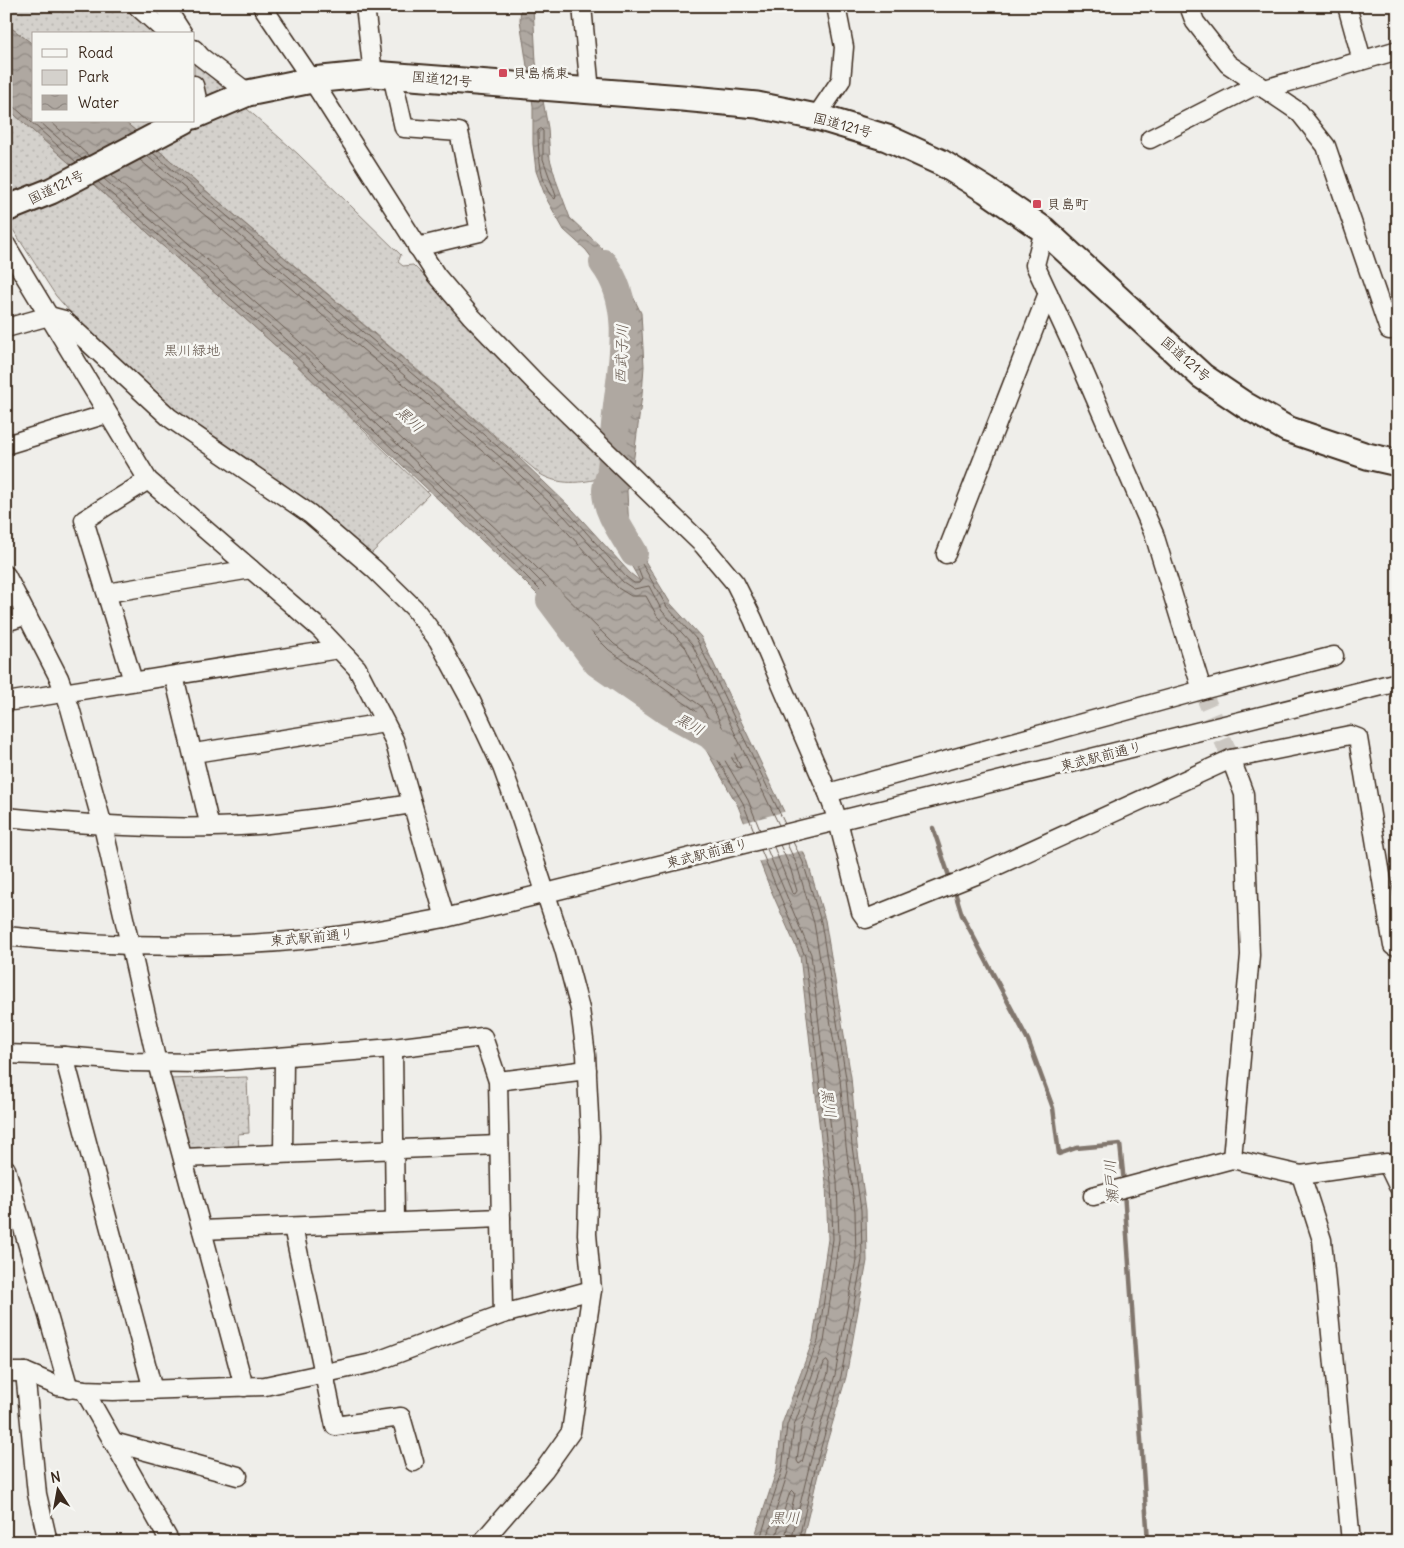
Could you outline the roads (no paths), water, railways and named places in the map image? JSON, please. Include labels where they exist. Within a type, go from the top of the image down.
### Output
[{"type":"highway","name":"国道121号","points":[[195,100],[244,95],[312,80],[383,74],[757,105],[816,118],[887,138],[942,162],[1044,230],[1202,376],[1246,405],[1287,429],[1367,456],[1398,463]]},
{"type":"highway","name":"国道121号","points":[[6,210],[51,191],[182,122]]},
{"type":"street","points":[[137,6],[166,32]]},
{"type":"street","points":[[165,6],[181,32]]},
{"type":"street","points":[[262,6],[312,80],[436,275],[471,316],[537,384],[703,544],[735,583],[753,619],[828,793],[832,822],[861,912],[866,919],[981,873],[1231,760],[1350,735],[1358,738],[1393,946]]},
{"type":"street","points":[[365,6],[383,74],[404,128],[459,132],[480,232],[417,247]]},
{"type":"street","points":[[582,6],[590,91]]},
{"type":"street","points":[[816,118],[841,80],[844,47],[836,6]]},
{"type":"street","points":[[1189,6],[1195,22],[1228,64],[1300,112],[1326,146],[1389,330],[1398,329]]},
{"type":"street","points":[[1347,6],[1362,60]]},
{"type":"street","points":[[195,50],[244,95]]},
{"type":"street","points":[[1150,139],[1262,86],[1398,50]]},
{"type":"street","points":[[1044,230],[1035,265],[1074,348],[1154,534],[1202,690]]},
{"type":"street","points":[[6,245],[148,480],[319,628],[357,668],[394,740],[445,918]]},
{"type":"street","points":[[946,554],[1048,293]]},
{"type":"street","points":[[6,328],[49,316],[64,320],[79,331],[170,418],[310,514],[374,569],[414,608],[438,640],[486,732],[551,891],[580,1009],[590,1136],[587,1234],[592,1290],[571,1432],[544,1470],[482,1542]]},
{"type":"street","points":[[6,445],[107,414]]},
{"type":"street","points":[[133,681],[84,520],[148,480]]},
{"type":"street","points":[[107,593],[251,569]]},
{"type":"street","points":[[6,575],[64,692],[104,826],[157,1063],[244,1387]]},
{"type":"street","points":[[6,622],[26,616]]},
{"type":"street","points":[[6,702],[339,649]]},
{"type":"street","points":[[828,793],[1202,690],[1334,656]]},
{"type":"street","points":[[174,676],[194,753],[210,827]]},
{"type":"street","name":"東武駅前通り","points":[[6,936],[80,944],[215,945],[358,934],[445,918],[1398,682]]},
{"type":"street","points":[[194,753],[385,723]]},
{"type":"street","points":[[1231,760],[1244,794],[1250,954],[1232,1159]]},
{"type":"street","points":[[6,817],[104,826],[210,827],[303,820],[412,804]]},
{"type":"street","points":[[6,1054],[157,1063],[199,1063],[284,1058],[393,1048],[483,1036],[498,1081],[503,1314]]},
{"type":"street","points":[[393,1048],[395,1222]]},
{"type":"street","points":[[64,1056],[153,1390]]},
{"type":"street","points":[[283,1153],[284,1058]]},
{"type":"street","points":[[498,1081],[586,1070]]},
{"type":"street","points":[[183,1158],[500,1144]]},
{"type":"street","points":[[1093,1196],[1232,1159],[1300,1175],[1387,1163],[1398,1186]]},
{"type":"street","points":[[6,1169],[77,1389],[113,1442],[170,1542]]},
{"type":"street","points":[[1300,1175],[1322,1240],[1351,1542]]},
{"type":"street","points":[[202,1230],[501,1218]]},
{"type":"street","points":[[292,1227],[335,1426],[401,1417],[414,1462]]},
{"type":"street","points":[[6,1372],[25,1372],[77,1389],[153,1390],[265,1386],[372,1364],[503,1314],[592,1290]]},
{"type":"street","points":[[25,1372],[37,1494],[48,1542]]},
{"type":"street","points":[[113,1442],[238,1476]]},
{"type":"water","points":[[521,6],[533,6],[536,62],[548,128],[550,159],[570,218],[605,251],[628,286],[641,313],[644,366],[633,464],[627,491],[629,531],[633,541],[671,604],[701,637],[807,860],[825,920],[851,1077],[857,1145],[866,1210],[867,1261],[846,1377],[820,1466],[802,1542],[753,1542],[777,1469],[782,1424],[813,1340],[828,1239],[826,1183],[800,956],[770,888],[738,806],[689,720],[602,659],[518,575],[287,356],[6,107],[6,24],[32,44],[32,122],[125,122],[515,454],[573,510],[630,573],[640,581],[623,551],[612,492],[624,432],[630,373],[630,319],[624,303],[607,278],[586,250],[564,230],[546,198],[536,171],[533,144],[533,106],[520,20]]},
{"type":"waterway","name":"西武子川","points":[[603,263],[613,280],[620,298],[624,337],[611,471],[606,488],[607,499],[616,523],[634,553]]},
{"type":"waterway","name":"黒川","points":[[550,600],[597,663],[668,712],[710,735],[722,747]]},
{"type":"waterway","name":"瀬戸川","points":[[933,828],[951,882]]},
{"type":"waterway","name":"瀬戸川","points":[[954,889],[962,915],[1028,1040],[1053,1108],[1059,1154],[1076,1148],[1120,1144],[1124,1183]]},
{"type":"waterway","name":"瀬戸川","points":[[1124,1191],[1148,1542]]},
{"type":"tunnel","points":[[1202,690],[1231,759]]},
{"type":"place","name":"貝島橋東","points":[[503,73]]},
{"type":"place","name":"貝島町","points":[[1037,204]]},
{"type":"park label","name":"黒川緑地","points":[[192,350]]}]
